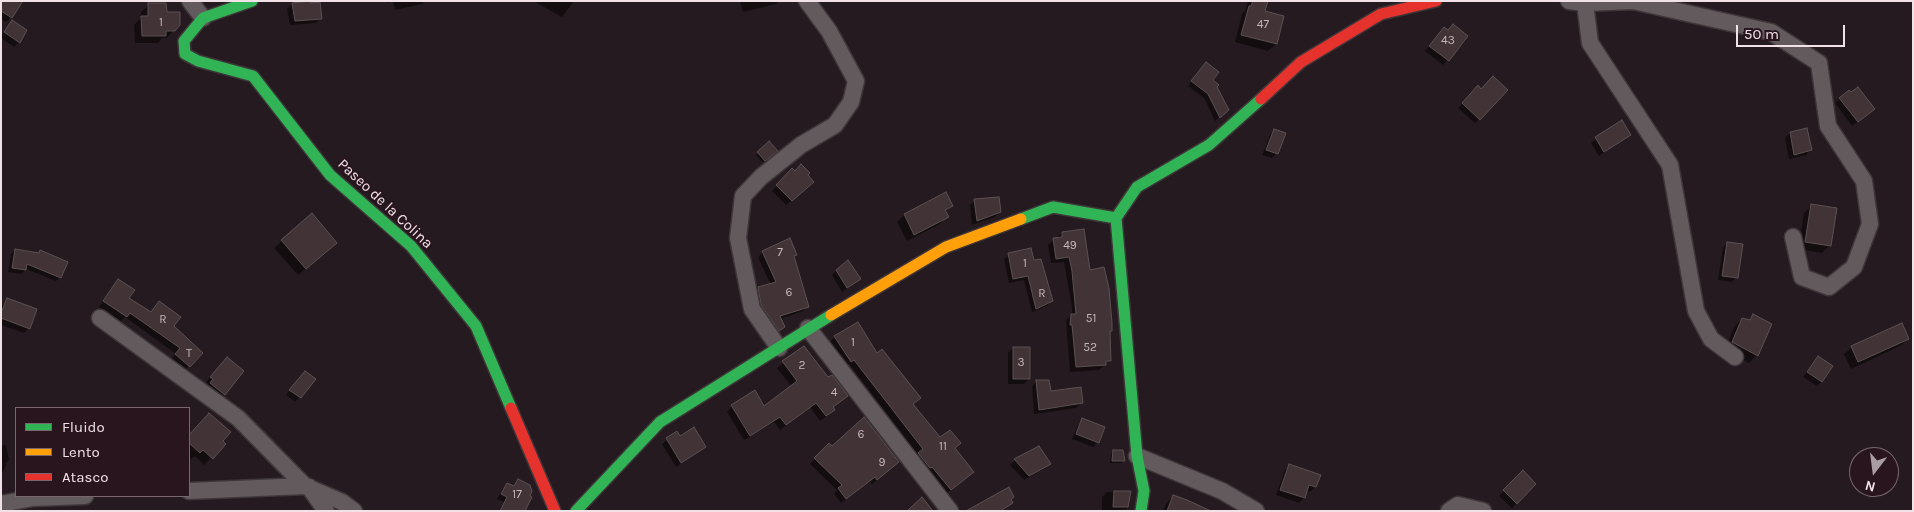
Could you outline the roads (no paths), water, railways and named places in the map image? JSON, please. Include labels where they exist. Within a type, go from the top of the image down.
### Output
[{"type":"street","points":[[190,1],[203,18],[252,1]]},
{"type":"street","points":[[779,348],[752,309],[738,238],[743,196],[761,177],[801,145],[835,125],[852,102],[856,81],[833,38],[807,1]]},
{"type":"street","points":[[1141,511],[1144,491],[1137,456],[1116,218],[1137,188],[1209,145],[1301,62],[1381,14],[1436,1]]},
{"type":"street","points":[[1735,357],[1711,339],[1696,311],[1670,165],[1590,43],[1577,2],[1633,1],[1771,32],[1818,63],[1828,126],[1864,181],[1870,224],[1854,267],[1829,287],[1802,277],[1793,238]]},
{"type":"street","name":"Paseo de la Colina","points":[[203,18],[184,41],[185,54],[198,61],[253,76],[330,175],[411,246],[476,326],[555,511]]},
{"type":"street","points":[[576,511],[660,422],[808,328],[946,247],[1054,208],[1116,218]]},
{"type":"street","points":[[100,318],[238,418],[307,486],[326,511]]},
{"type":"street","points":[[808,328],[950,511]]},
{"type":"street","points":[[1137,456],[1222,491],[1256,511]]},
{"type":"street","points":[[190,491],[307,486],[342,502],[354,511]]},
{"type":"street","points":[[1,504],[33,498],[59,497]]},
{"type":"street","points":[[1449,511],[1458,505],[1483,511]]}]
